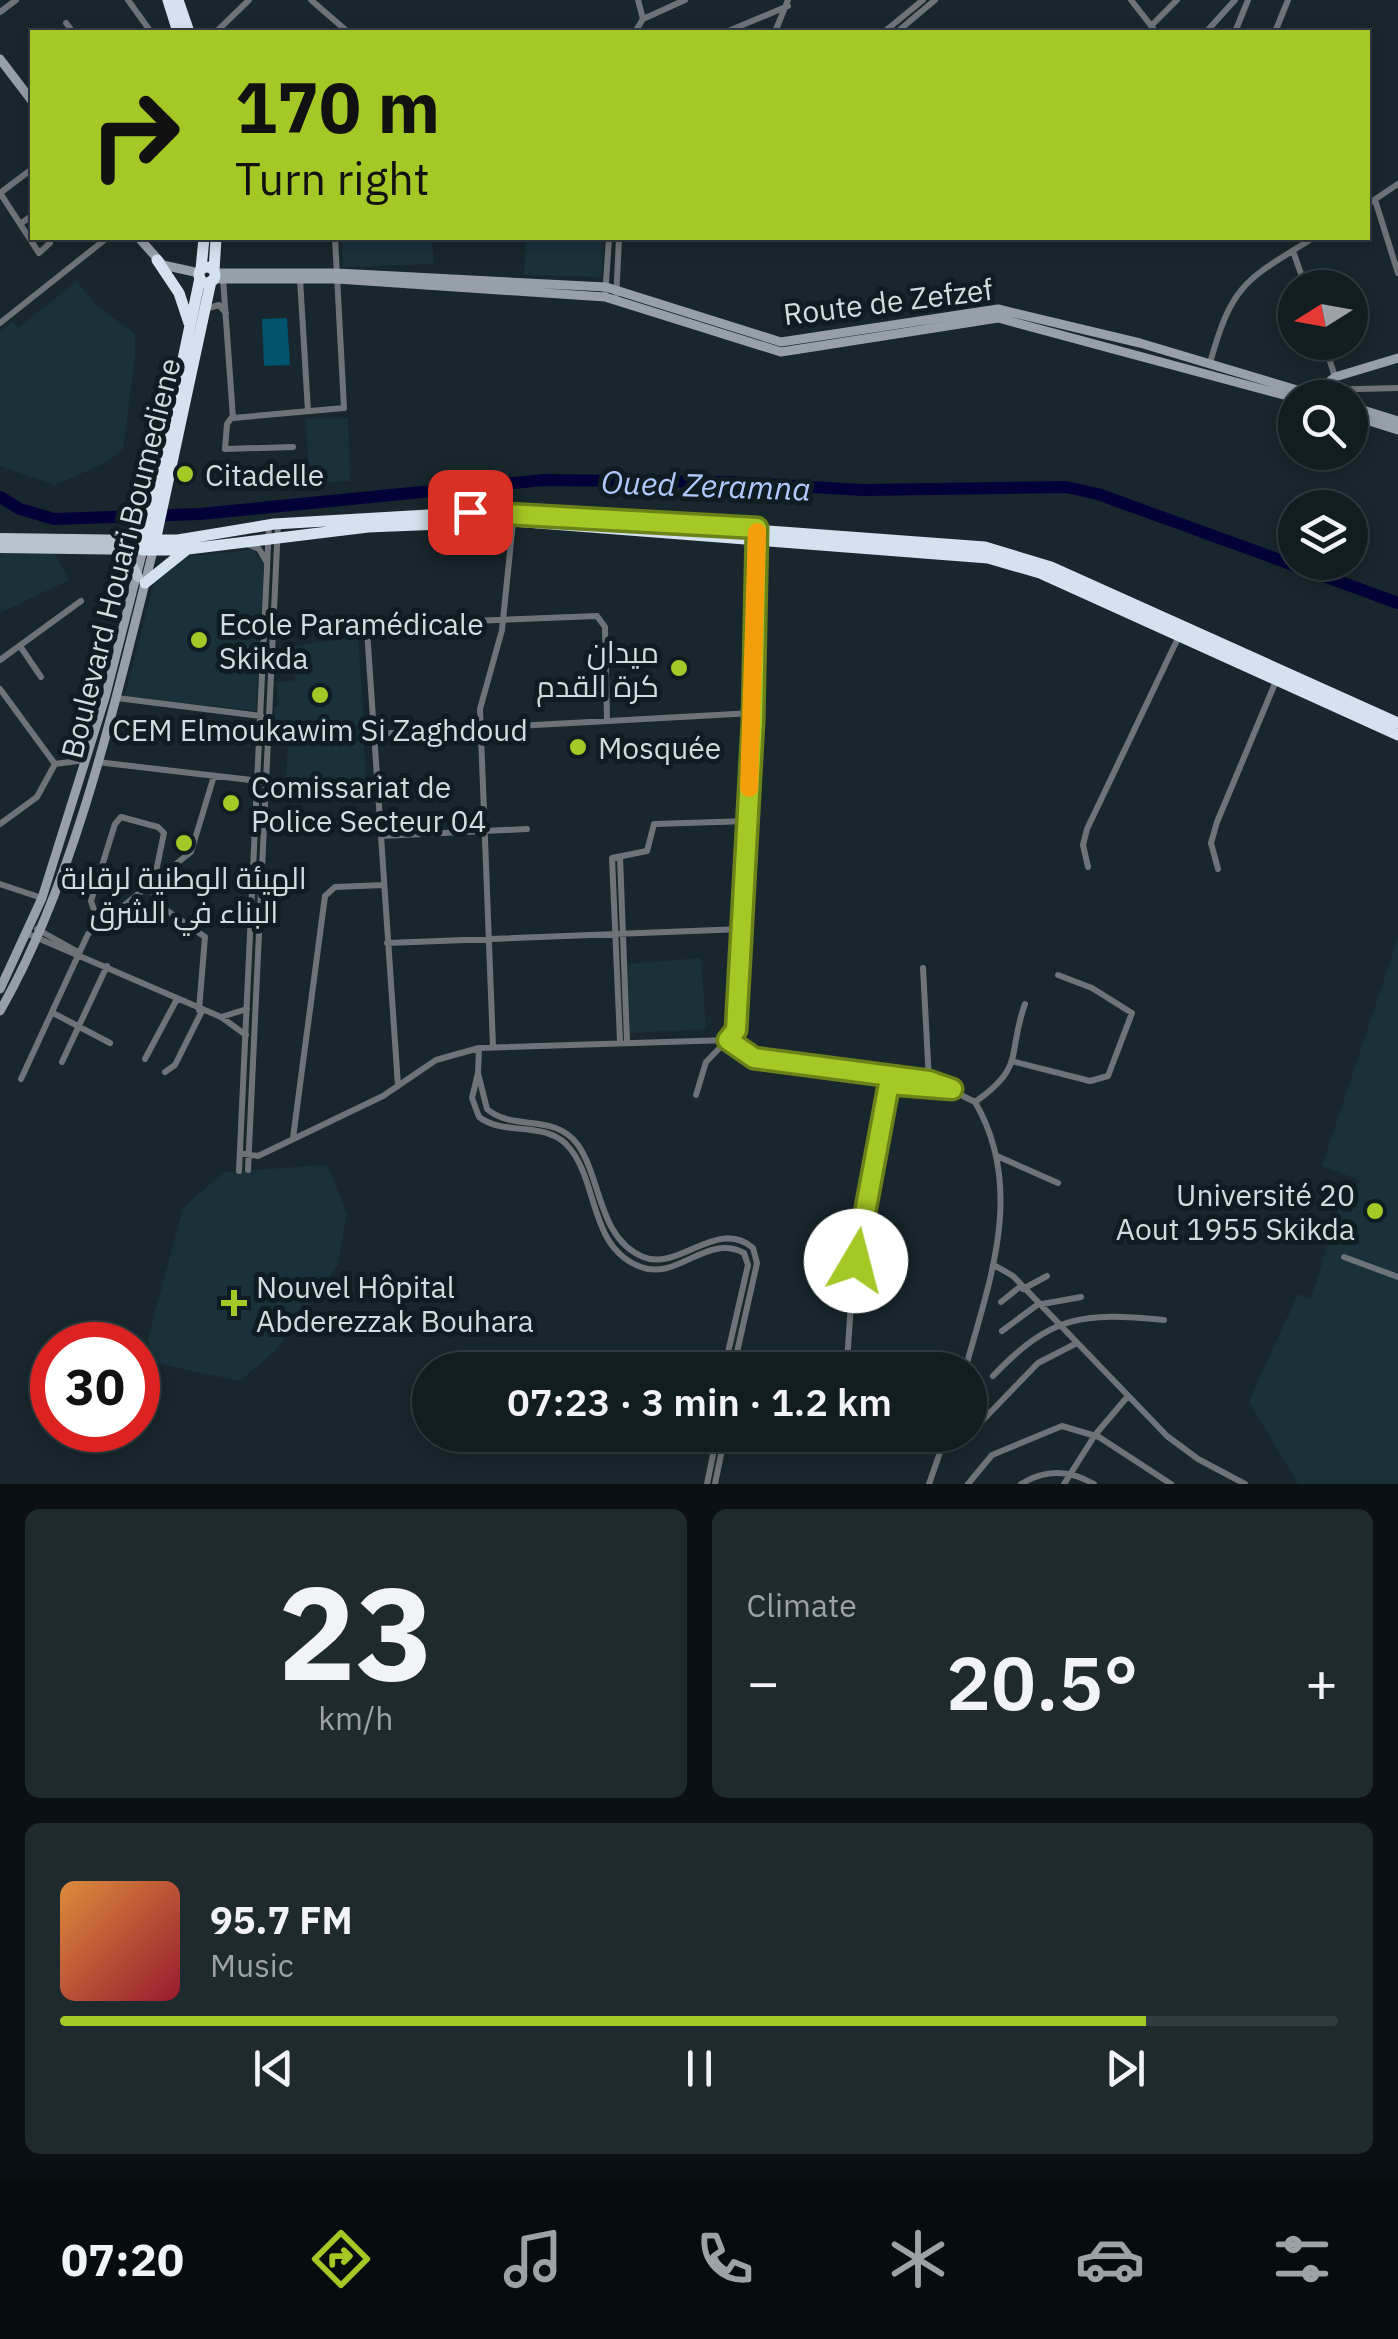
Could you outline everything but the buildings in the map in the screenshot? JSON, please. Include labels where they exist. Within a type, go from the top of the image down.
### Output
[{"type":"highway","points":[[168,0],[177,30]]},
{"type":"highway","points":[[178,0],[188,30]]},
{"type":"highway","name":"Boulevard Houari Boumediene","points":[[160,499],[190,328],[211,275],[204,240]]},
{"type":"highway","name":"Boulevard Houari Boumediene","points":[[149,545],[204,310],[216,240]]},
{"type":"highway","points":[[157,260],[182,300],[190,328]]},
{"type":"highway","points":[[142,580],[188,543],[273,530],[496,512],[1006,551],[1398,724]]},
{"type":"highway","points":[[149,545],[231,542],[273,530],[513,521],[757,533],[988,558],[1040,573],[1398,735]]},
{"type":"highway","points":[[124,544],[154,523],[188,543]]},
{"type":"main road","points":[[0,58],[30,98]]},
{"type":"main road","points":[[140,240],[157,260]]},
{"type":"main road","name":"Route de Zefzef","points":[[157,260],[173,269],[211,275],[337,276],[611,294],[781,342],[998,309],[1278,384]]},
{"type":"main road","name":"Route de Zefzef","points":[[611,294],[781,352],[998,318],[1278,393]]},
{"type":"main road","points":[[1334,380],[1398,358]]},
{"type":"main road","points":[[1368,412],[1398,421]]},
{"type":"main road","points":[[1368,421],[1398,430]]},
{"type":"main road","points":[[0,538],[149,545]]},
{"type":"main road","points":[[0,548],[124,544]]},
{"type":"main road","points":[[124,544],[142,580]]},
{"type":"main road","name":"Boulevard Houari Boumediene","points":[[0,1011],[97,762],[117,698],[149,545]]},
{"type":"main road","name":"Boulevard Houari Boumediene","points":[[0,989],[33,932],[142,580]]},
{"type":"main road","points":[[84,760],[97,762]]},
{"type":"street","points":[[0,12],[16,0]]},
{"type":"street","points":[[128,0],[150,30]]},
{"type":"street","points":[[218,30],[250,0]]},
{"type":"street","points":[[312,0],[346,30]]},
{"type":"street","points":[[638,0],[643,19]]},
{"type":"street","points":[[636,30],[643,19],[685,0]]},
{"type":"street","points":[[886,30],[922,0]]},
{"type":"street","points":[[899,30],[935,0]]},
{"type":"street","points":[[1131,0],[1154,29],[1177,0]]},
{"type":"street","points":[[1208,30],[1235,0]]},
{"type":"street","points":[[1237,30],[1248,0]]},
{"type":"street","points":[[1276,30],[1288,0]]},
{"type":"street","points":[[730,30],[788,3]]},
{"type":"street","points":[[776,30],[788,3]]},
{"type":"street","points":[[66,23],[72,30]]},
{"type":"street","points":[[30,170],[0,193],[28,222],[18,226],[39,252],[50,243],[48,240]]},
{"type":"street","points":[[1398,184],[1371,202],[1398,273]]},
{"type":"street","points":[[0,324],[105,240]]},
{"type":"street","points":[[233,416],[344,408],[335,240]]},
{"type":"street","points":[[609,240],[611,294]]},
{"type":"street","points":[[611,294],[620,240]]},
{"type":"street","points":[[1210,363],[1231,298],[1246,280],[1310,240]]},
{"type":"street","points":[[1293,250],[1300,270]]},
{"type":"street","points":[[211,275],[226,314],[233,416],[227,424],[225,449],[293,447]]},
{"type":"street","points":[[300,276],[308,411]]},
{"type":"street","points":[[204,310],[219,305],[226,314]]},
{"type":"street","points":[[1330,360],[1336,378]]},
{"type":"street","points":[[1368,391],[1398,388]]},
{"type":"street","points":[[493,1047],[479,727],[484,687],[503,621],[513,521]]},
{"type":"street","points":[[273,530],[249,1157],[244,1170],[240,1153],[262,782],[268,565],[273,530]]},
{"type":"street","points":[[696,1095],[706,1062],[736,1030],[753,713],[757,533]]},
{"type":"street","points":[[231,542],[260,549],[268,565]]},
{"type":"street","points":[[0,660],[82,601]]},
{"type":"street","points":[[398,1086],[369,628],[600,618],[605,627],[606,719]]},
{"type":"street","points":[[1088,866],[1083,845],[1087,829],[1179,636]]},
{"type":"street","points":[[20,646],[41,677]]},
{"type":"street","points":[[1218,869],[1211,842],[1217,822],[1276,680]]},
{"type":"street","points":[[0,689],[55,764]]},
{"type":"street","points":[[117,698],[261,716]]},
{"type":"street","points":[[374,734],[753,713]]},
{"type":"street","points":[[55,764],[84,760]]},
{"type":"street","points":[[97,762],[379,795]]},
{"type":"street","points":[[0,824],[37,797],[55,764]]},
{"type":"street","points":[[21,1080],[88,934],[191,852],[214,776]]},
{"type":"street","points":[[108,917],[94,910],[91,901],[118,819],[131,817],[164,833],[151,884],[172,915],[204,933],[201,1010],[175,1065],[165,1072]]},
{"type":"street","points":[[623,1041],[616,857],[647,851],[654,824],[748,821]]},
{"type":"street","points":[[382,836],[527,829]]},
{"type":"street","points":[[0,884],[42,898]]},
{"type":"street","points":[[292,1139],[325,896],[335,886],[384,885]]},
{"type":"street","points":[[388,944],[742,929]]},
{"type":"street","points":[[33,932],[221,1017],[246,1034]]},
{"type":"street","points":[[0,960],[11,966]]},
{"type":"street","points":[[62,1062],[107,966]]},
{"type":"street","points":[[923,968],[929,1081]]},
{"type":"street","points":[[1015,1062],[1090,1081],[1102,1081],[1108,1076],[1132,1013],[1092,988],[1058,975]]},
{"type":"street","points":[[144,1060],[177,1000]]},
{"type":"street","points":[[975,1102],[998,1086],[1015,1062],[1025,1004]]},
{"type":"street","points":[[221,1017],[247,1008]]},
{"type":"street","points":[[52,1012],[110,1042]]},
{"type":"street","points":[[240,1153],[249,1157],[292,1139],[398,1086],[436,1060],[479,1048],[728,1040],[769,1066],[952,1089]]},
{"type":"street","points":[[479,1048],[472,1098],[475,1113],[488,1123],[542,1131],[562,1141],[576,1159],[605,1234],[632,1262],[658,1269],[712,1248],[732,1243],[750,1245],[758,1259],[737,1352]]},
{"type":"street","points":[[754,1058],[929,1081],[975,1102],[996,1155],[1001,1225],[970,1352]]},
{"type":"street","points":[[848,1352],[851,1290],[864,1204],[889,1084]]},
{"type":"street","points":[[996,1155],[1058,1183]]},
{"type":"street","points":[[728,1352],[748,1266],[744,1252],[732,1243]]},
{"type":"street","points":[[1344,1257],[1398,1277]]},
{"type":"street","points":[[994,1265],[1022,1288],[1167,1436],[1198,1459],[1246,1484]]},
{"type":"street","points":[[1001,1302],[1048,1276]]},
{"type":"street","points":[[1002,1331],[1037,1305],[1081,1297]]},
{"type":"street","points":[[992,1376],[1021,1346],[1056,1323],[1164,1320]]},
{"type":"street","points":[[987,1416],[1038,1363],[1077,1343]]},
{"type":"street","points":[[1064,1484],[1095,1435],[1128,1396]]},
{"type":"street","points":[[968,1484],[992,1455],[1037,1433],[1062,1426],[1095,1435],[1171,1484]]},
{"type":"street","points":[[711,1484],[714,1452]]},
{"type":"street","points":[[711,1484],[719,1452]]},
{"type":"street","points":[[929,1484],[940,1452]]},
{"type":"street","points":[[1021,1484],[1051,1473],[1070,1473],[1094,1484]]},
{"type":"shaded area","points":[[342,240],[432,240],[434,264],[343,267]]},
{"type":"shaded area","points":[[526,240],[603,240],[602,277],[524,275]]},
{"type":"shaded area","points":[[77,281],[96,306],[135,333],[135,356],[123,449],[105,463],[55,485],[0,466],[0,331],[12,321],[18,328]]},
{"type":"shaded area","points":[[287,318],[290,365],[264,366],[262,319]]},
{"type":"shaded area","points":[[348,418],[350,481],[309,483],[306,419]]},
{"type":"shaded area","name":"Ecole Paramédicale Skikda","points":[[253,550],[264,564],[256,711],[125,696],[154,583],[181,557]]},
{"type":"shaded area","points":[[54,552],[69,580],[0,613],[0,553]]},
{"type":"shaded area","name":"CEM Elmoukawim Si Zaghdoud","points":[[358,637],[365,736],[333,739],[364,737],[366,788],[286,777],[288,743],[275,743],[274,707],[279,706],[276,683],[295,680],[294,646]]},
{"type":"shaded area","name":"Université 20 Aout 1955 Skikda","points":[[1398,938],[1398,1484],[1298,1484],[1249,1401],[1298,1294],[1311,1299],[1338,1209],[1351,1213],[1359,1180],[1322,1166]]},
{"type":"shaded area","points":[[701,958],[706,1029],[630,1033],[628,964]]},
{"type":"shaded area","name":"Nouvel Hôpital Abderezzak Bouhara","points":[[327,1165],[347,1214],[337,1266],[276,1350],[240,1381],[160,1364],[160,1322],[153,1322],[183,1208],[224,1172]]},
{"type":"waterway","name":"Oued Zeramna","points":[[0,497],[20,509],[54,519],[200,514],[543,480],[729,482],[863,490],[1066,487],[1098,494],[1398,603]]},
{"type":"slow traffic","points":[[749,788],[757,532]]},
{"type":"place","name":"Citadelle","points":[[185,474]]},
{"type":"place","name":"Ecole Paramédicale Skikda","points":[[199,640]]},
{"type":"place","name":"ميدان كرة القدم","points":[[679,668]]},
{"type":"place","name":"CEM Elmoukawim Si Zaghdoud","points":[[320,695]]},
{"type":"place","name":"Mosquée","points":[[578,747]]},
{"type":"place","name":"Comissariat de Police Secteur 04","points":[[231,803]]},
{"type":"place","name":"الهيئة الوطنية لرقابة البناء في الشرق","points":[[184,843]]},
{"type":"place","name":"Université 20 Aout 1955 Skikda","points":[[1375,1211]]},
{"type":"place","name":"Nouvel Hôpital Abderezzak Bouhara","points":[[234,1303]]},
{"type":"route","points":[[470,512],[526,512],[757,528],[753,721],[736,1030],[728,1040],[754,1058],[929,1081],[952,1089],[889,1084],[878,1125],[875,1165],[864,1204],[856,1261]]}]
